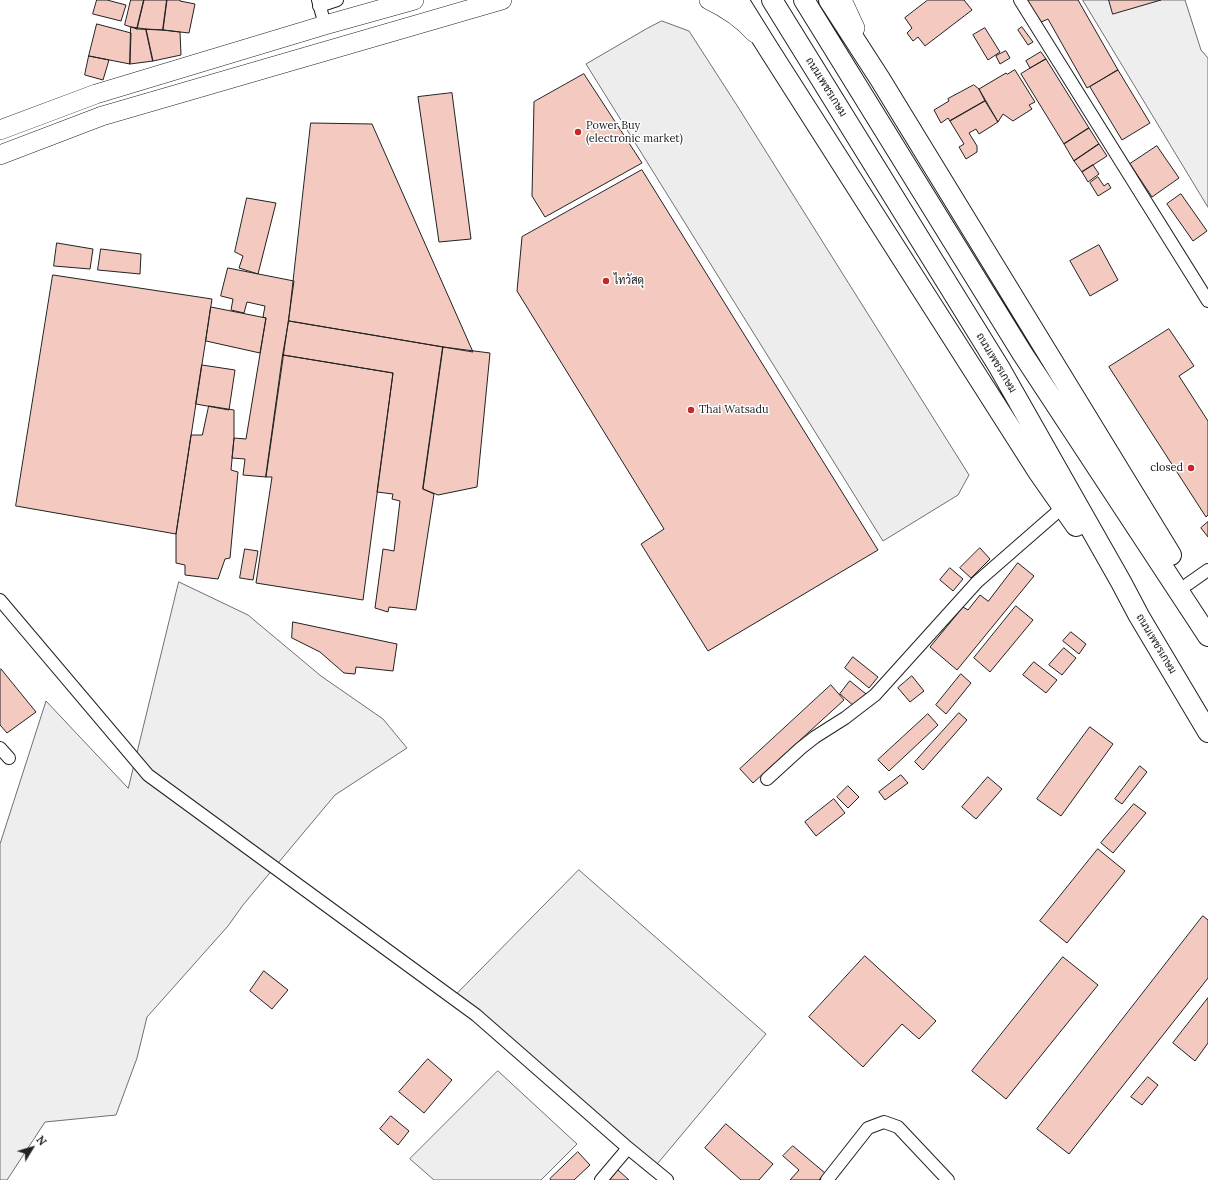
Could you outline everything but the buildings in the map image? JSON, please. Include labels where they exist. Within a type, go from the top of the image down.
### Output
[{"type":"highway","name":"ถนนเพชรเกษม","points":[[772,0],[999,367],[1139,616],[1208,732]]},
{"type":"highway","points":[[804,0],[1022,352],[1208,636]]},
{"type":"highway","points":[[829,0],[880,79],[1188,584],[1208,633]]},
{"type":"highway","points":[[743,4],[768,48],[1039,473],[1139,616]]},
{"type":"main road","points":[[0,130],[96,94],[325,25],[414,0]]},
{"type":"main road","points":[[0,156],[102,116],[502,0]]},
{"type":"main road","points":[[709,0],[745,23],[768,48]]},
{"type":"main road","points":[[842,0],[880,79]]},
{"type":"street","points":[[325,25],[318,3],[336,0]]},
{"type":"street","points":[[1020,0],[1208,302]]},
{"type":"street","points":[[767,779],[810,740],[859,708],[875,695],[977,582],[1063,507]]},
{"type":"street","points":[[1188,584],[1208,570]]},
{"type":"street","points":[[0,600],[148,775],[476,1015],[628,1148],[667,1180]]},
{"type":"street","points":[[0,748],[9,758]]},
{"type":"street","points":[[827,1180],[868,1128],[884,1122],[898,1127],[948,1180]]},
{"type":"street","points":[[601,1180],[628,1148]]},
{"type":"shaded area","points":[[1083,0],[1185,0],[1201,50],[1208,58],[1208,207]]},
{"type":"shaded area","points":[[662,21],[689,31],[969,475],[958,495],[883,541],[586,64]]},
{"type":"shaded area","points":[[179,582],[248,615],[321,676],[383,719],[407,748],[335,795],[243,905],[228,926],[147,1017],[137,1058],[116,1115],[45,1122],[7,1180],[0,1180],[0,844],[46,701],[128,788]]},
{"type":"shaded area","points":[[579,870],[766,1034],[653,1169],[453,998]]},
{"type":"shaded area","points":[[498,1071],[577,1144],[541,1180],[434,1180],[410,1159]]},
{"type":"place","name":"Power Buy (electronic market)","points":[[578,132]]},
{"type":"place","name":"ไทวัสดุ","points":[[606,281]]},
{"type":"place","name":"Thai Watsadu","points":[[691,410]]},
{"type":"place","name":"closed","points":[[1191,468]]}]
